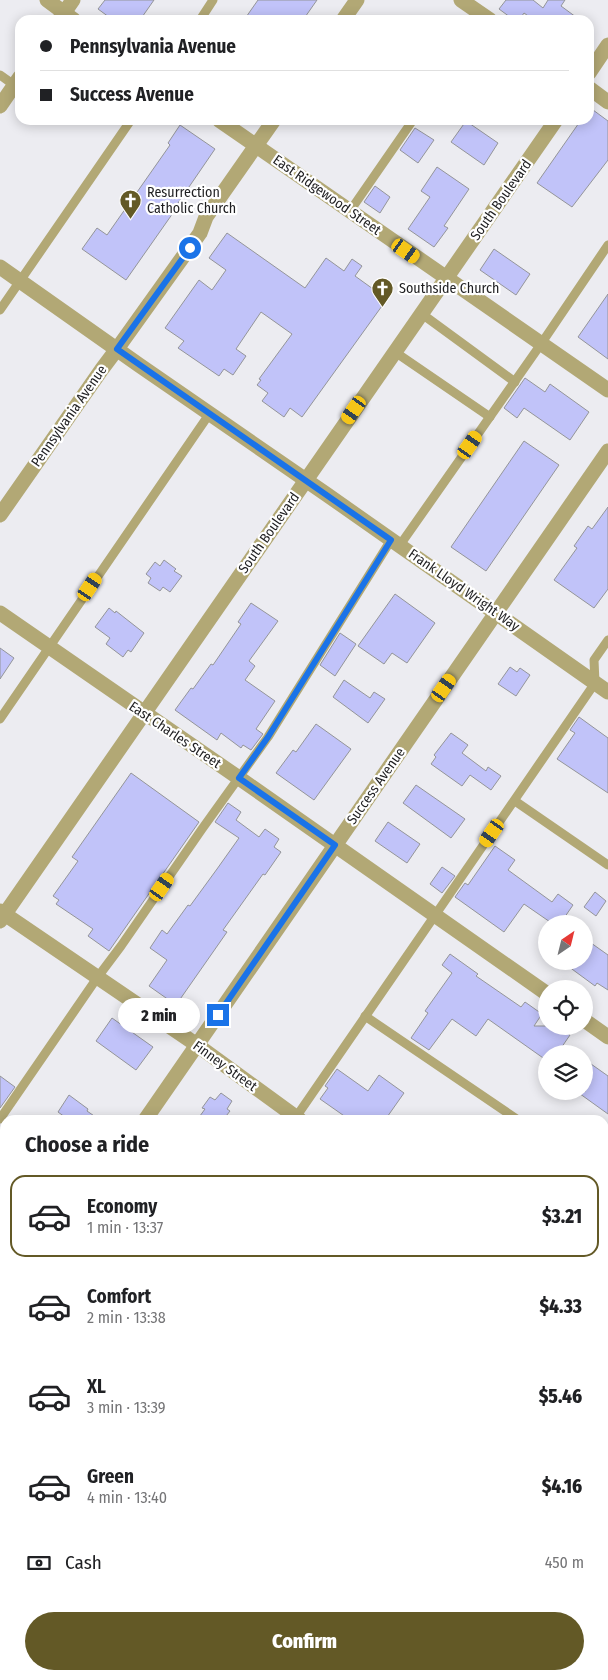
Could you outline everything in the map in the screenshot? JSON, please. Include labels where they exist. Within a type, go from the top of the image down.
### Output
[{"type":"street","points":[[46,0],[63,15]]},
{"type":"street","points":[[67,15],[73,0]]},
{"type":"street","points":[[346,15],[357,0]]},
{"type":"street","points":[[461,0],[481,15]]},
{"type":"street","points":[[594,66],[608,45]]},
{"type":"street","points":[[0,106],[15,84]]},
{"type":"street","points":[[594,92],[608,102]]},
{"type":"street","name":"East Ridgewood Street","points":[[226,125],[608,390]]},
{"type":"street","name":"Pennsylvania Avenue","points":[[0,515],[200,233],[206,217],[270,125]]},
{"type":"street","name":"South Boulevard","points":[[2,915],[553,125]]},
{"type":"street","name":"Frank Lloyd Wright Way","points":[[0,267],[608,692]]},
{"type":"street","name":"Success Avenue","points":[[148,1115],[608,452]]},
{"type":"street","name":"East Charles Street","points":[[0,614],[143,714],[239,778],[538,988]]},
{"type":"street","name":"Finney Street","points":[[2,915],[197,1046],[292,1115]]},
{"type":"street","points":[[593,1026],[608,1037]]},
{"type":"lane","points":[[203,15],[213,0]]},
{"type":"lane","points":[[0,75],[15,80]]},
{"type":"lane","points":[[0,310],[128,125]]},
{"type":"lane","points":[[350,211],[410,125]]},
{"type":"lane","points":[[3,1115],[202,828],[268,737],[395,542],[490,417],[608,244]]},
{"type":"lane","points":[[422,314],[515,382]]},
{"type":"lane","points":[[395,352],[490,417]]},
{"type":"lane","points":[[0,719],[210,414]]},
{"type":"lane","points":[[300,1115],[434,914],[515,801],[595,683],[594,660],[608,640]]},
{"type":"lane","points":[[515,801],[608,865]]},
{"type":"lane","points":[[365,1016],[511,1115]]},
{"type":"building","points":[[105,0],[154,0],[144,15],[106,15],[98,9]]},
{"type":"building","points":[[258,0],[317,0],[306,15],[248,15]]},
{"type":"building","points":[[506,0],[533,0],[543,8],[548,0],[565,0],[561,6],[573,15],[527,15],[524,13],[523,15],[507,15],[499,9]]},
{"type":"building","points":[[594,111],[608,121],[608,160],[572,207],[537,183],[578,125],[594,125]]},
{"type":"building","points":[[180,125],[215,149],[126,280],[82,249],[97,228],[107,235],[170,145],[168,143]]},
{"type":"building","points":[[463,125],[472,125],[498,143],[484,165],[451,142]]},
{"type":"building","points":[[415,128],[434,140],[418,163],[400,150]]},
{"type":"building","points":[[437,167],[469,189],[444,226],[448,228],[434,247],[408,229],[430,197],[421,191]]},
{"type":"building","points":[[375,186],[390,197],[380,213],[364,202]]},
{"type":"building","points":[[227,233],[305,288],[326,258],[344,271],[352,259],[362,266],[355,276],[387,299],[302,417],[290,408],[284,417],[262,401],[268,393],[257,385],[261,380],[259,379],[292,334],[261,312],[236,349],[246,356],[233,375],[224,369],[219,376],[178,348],[184,341],[165,328],[199,280],[212,290],[226,270],[209,258]]},
{"type":"building","points":[[494,249],[530,274],[516,295],[480,270]]},
{"type":"building","points":[[608,294],[608,359],[578,337]]},
{"type":"building","points":[[525,378],[545,392],[550,384],[589,412],[570,440],[524,408],[517,418],[504,408]]},
{"type":"building","points":[[524,441],[559,465],[486,571],[451,547]]},
{"type":"building","points":[[608,507],[608,589],[594,608],[554,580],[577,548],[574,546],[588,526],[592,529]]},
{"type":"building","points":[[164,560],[176,569],[174,571],[182,576],[170,592],[163,587],[160,591],[148,583],[151,578],[146,574],[155,562],[160,566]]},
{"type":"building","points":[[395,594],[435,623],[407,663],[392,653],[384,664],[358,646]]},
{"type":"building","points":[[251,603],[278,621],[249,661],[255,666],[245,680],[275,701],[256,729],[263,734],[251,750],[243,745],[241,748],[221,733],[217,740],[175,710],[211,664],[213,665],[241,624],[238,622]]},
{"type":"building","points":[[109,608],[115,613],[116,611],[144,633],[131,652],[128,650],[123,657],[106,644],[110,638],[95,627]]},
{"type":"building","points":[[340,633],[356,644],[335,676],[320,665]]},
{"type":"building","points":[[0,648],[14,658],[0,679]]},
{"type":"building","points":[[510,667],[517,672],[520,668],[530,675],[516,696],[498,684]]},
{"type":"building","points":[[344,680],[370,698],[374,692],[385,699],[368,723],[333,697]]},
{"type":"building","points":[[579,717],[608,738],[608,793],[557,759],[575,733],[570,730]]},
{"type":"building","points":[[316,724],[351,749],[314,800],[276,773],[293,750],[296,752]]},
{"type":"building","points":[[451,733],[468,745],[462,753],[486,771],[488,767],[501,776],[491,790],[470,775],[462,786],[431,764],[436,757],[434,755]]},
{"type":"building","points":[[131,773],[199,822],[109,951],[88,936],[93,929],[56,904],[59,900],[53,896],[78,861],[72,857]]},
{"type":"building","points":[[416,785],[465,819],[451,838],[403,803]]},
{"type":"building","points":[[228,803],[241,812],[236,820],[259,837],[265,829],[279,839],[274,847],[281,852],[223,930],[227,932],[176,1005],[149,986],[167,960],[150,948],[162,930],[167,934],[188,905],[190,906],[239,838],[215,822]]},
{"type":"building","points":[[388,822],[420,844],[407,863],[375,841]]},
{"type":"building","points":[[495,846],[515,860],[508,870],[552,902],[558,894],[573,905],[566,915],[540,915],[524,904],[504,932],[455,897],[465,883],[468,885]]},
{"type":"building","points":[[442,867],[455,876],[442,893],[430,884]]},
{"type":"building","points":[[595,892],[606,901],[596,916],[584,907]]},
{"type":"building","points":[[593,944],[608,955],[608,990],[597,983],[595,986],[593,980],[587,980],[573,970],[593,970]]},
{"type":"building","points":[[450,954],[478,974],[476,976],[521,1007],[525,1002],[538,1011],[538,1020],[534,1026],[538,1026],[538,1035],[570,1035],[563,1045],[538,1045],[538,1054],[488,1019],[476,1036],[452,1019],[429,1050],[411,1038],[428,1013],[425,1011],[452,973],[442,965]]},
{"type":"building","points":[[112,1018],[153,1047],[136,1070],[96,1041]]},
{"type":"building","points":[[593,1065],[608,1076],[608,1114],[589,1100],[593,1100]]},
{"type":"building","points":[[337,1069],[368,1091],[379,1075],[404,1093],[389,1115],[343,1115],[320,1099],[328,1088],[325,1086]]},
{"type":"building","points":[[0,1076],[15,1087],[0,1108]]},
{"type":"building","points":[[221,1093],[232,1101],[227,1109],[230,1111],[227,1115],[201,1115],[205,1109],[202,1108],[210,1097],[215,1100]]},
{"type":"building","points":[[69,1095],[88,1109],[87,1111],[93,1115],[62,1115],[58,1112]]},
{"type":"place","name":"Resurrection Catholic Church","points":[[131,219]]},
{"type":"place","name":"Southside Church","points":[[383,307]]},
{"type":"route","points":[[190,248],[117,349],[391,540],[268,737],[239,778],[335,845],[218,1015]]}]
